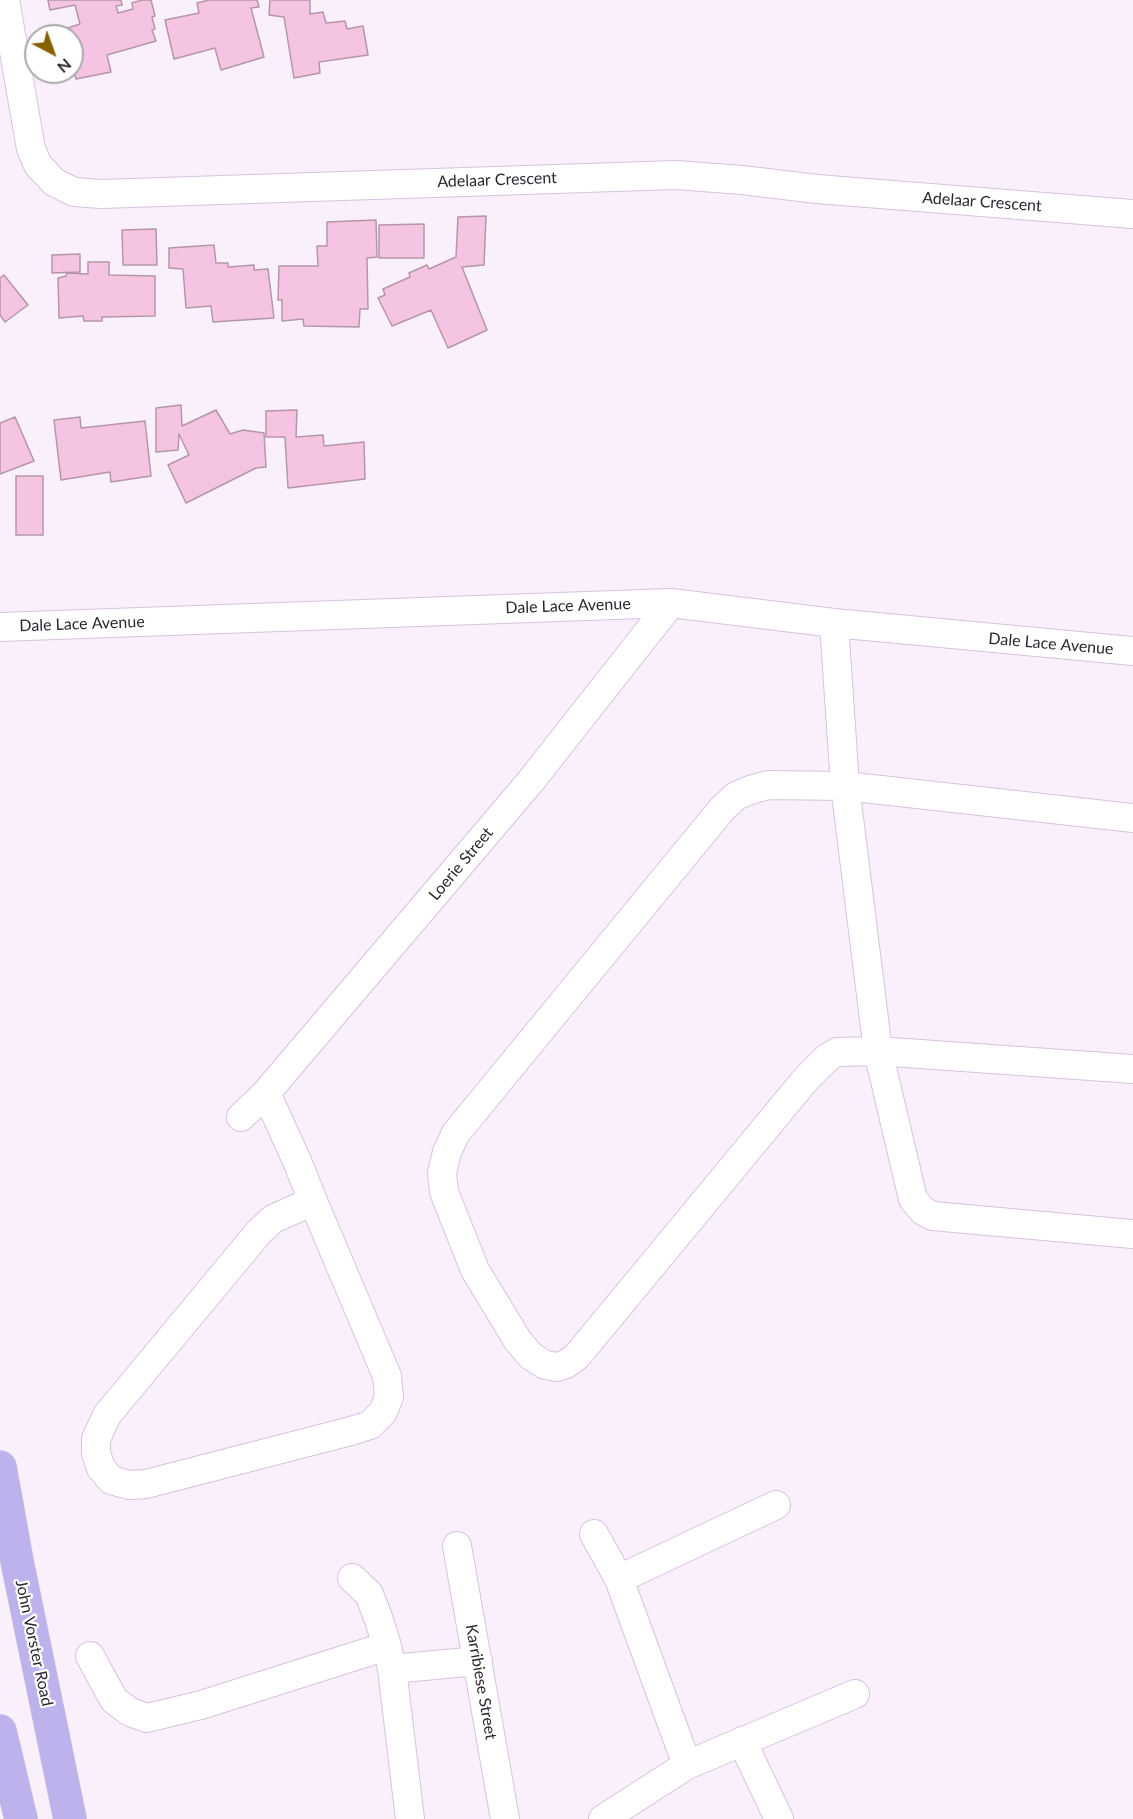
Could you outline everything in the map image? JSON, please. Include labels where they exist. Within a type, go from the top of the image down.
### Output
[{"type":"main road","name":"John Vorster Road","points":[[0,1467],[70,1819]]},
{"type":"main road","points":[[0,1731],[21,1819]]},
{"type":"street","name":"Adelaar Crescent","points":[[5,0],[31,148],[38,165],[54,182],[74,192],[101,194],[676,175],[817,189],[1133,214]]},
{"type":"street","name":"Dale Lace Avenue","points":[[0,627],[671,603],[834,623],[1133,651]]},
{"type":"street","name":"Loerie Street","points":[[241,1117],[266,1093],[530,782],[671,603]]},
{"type":"street","points":[[834,623],[845,786],[878,1051],[913,1199],[923,1211],[933,1216],[1133,1234]]},
{"type":"street","points":[[1133,818],[845,786],[768,785],[736,796],[722,809],[456,1133],[447,1152],[442,1173],[444,1192],[475,1270],[518,1341],[531,1356],[545,1365],[557,1367],[577,1356],[806,1079],[827,1058],[837,1052],[878,1051],[1133,1069]]},
{"type":"street","points":[[266,1093],[313,1201],[387,1376],[389,1397],[382,1412],[370,1425],[351,1431],[158,1481],[129,1485],[111,1480],[101,1468],[96,1453],[96,1439],[107,1415],[259,1232],[273,1219],[313,1201]]},
{"type":"street","points":[[619,1579],[776,1505]]},
{"type":"street","points":[[594,1534],[619,1579],[687,1765]]},
{"type":"street","name":"Karribiese Street","points":[[457,1546],[506,1819]]},
{"type":"street","points":[[352,1578],[369,1594],[389,1657],[410,1819]]},
{"type":"street","points":[[90,1656],[114,1700],[130,1712],[147,1718],[389,1657],[478,1661]]},
{"type":"street","points":[[603,1819],[687,1765],[855,1694]]},
{"type":"street","points":[[742,1742],[779,1819]]},
{"type":"building","points":[[48,0],[121,0],[122,5],[116,6],[118,13],[133,9],[132,3],[151,0],[155,16],[152,17],[155,29],[152,30],[156,41],[107,55],[111,72],[84,77],[84,24],[80,24],[75,5],[50,10]]},
{"type":"building","points":[[209,0],[257,0],[259,7],[251,8],[264,57],[221,70],[215,48],[174,59],[165,20],[199,13],[197,3]]},
{"type":"building","points":[[270,0],[310,0],[310,14],[323,12],[326,23],[345,21],[347,29],[363,26],[368,55],[319,62],[320,73],[294,78],[284,17],[269,15]]},
{"type":"building","points":[[486,216],[484,265],[462,267],[487,330],[448,348],[431,310],[392,326],[378,298],[385,295],[383,289],[410,277],[409,273],[427,265],[429,269],[456,257],[458,217]]},
{"type":"building","points":[[376,220],[377,257],[367,258],[368,309],[360,309],[359,327],[304,326],[303,319],[282,321],[282,300],[278,300],[279,266],[318,266],[317,246],[327,246],[327,222]]},
{"type":"building","points":[[424,224],[424,258],[379,258],[379,225]]},
{"type":"building","points":[[156,229],[157,265],[123,265],[122,230]]},
{"type":"building","points":[[214,245],[216,263],[228,263],[228,267],[254,265],[254,270],[268,269],[274,318],[213,322],[211,306],[186,308],[183,269],[169,268],[169,248]]},
{"type":"building","points":[[80,254],[80,272],[52,273],[52,255]]},
{"type":"building","points":[[88,262],[109,262],[109,275],[155,276],[155,316],[102,317],[102,321],[84,321],[83,316],[59,318],[58,278],[66,276],[67,273],[88,274]]},
{"type":"building","points":[[4,275],[28,305],[5,322],[0,315],[0,278]]},
{"type":"building","points":[[181,405],[182,426],[216,410],[230,434],[243,430],[264,433],[266,467],[256,468],[186,503],[168,465],[189,455],[179,434],[178,450],[156,452],[156,408]]},
{"type":"building","points":[[297,410],[296,437],[323,435],[324,446],[364,442],[365,479],[288,488],[285,437],[266,437],[266,411]]},
{"type":"building","points":[[15,417],[34,461],[0,474],[0,423]]},
{"type":"building","points":[[80,417],[81,428],[145,421],[151,476],[111,482],[110,472],[61,480],[54,420]]},
{"type":"building","points":[[16,476],[43,476],[43,535],[16,535]]}]
